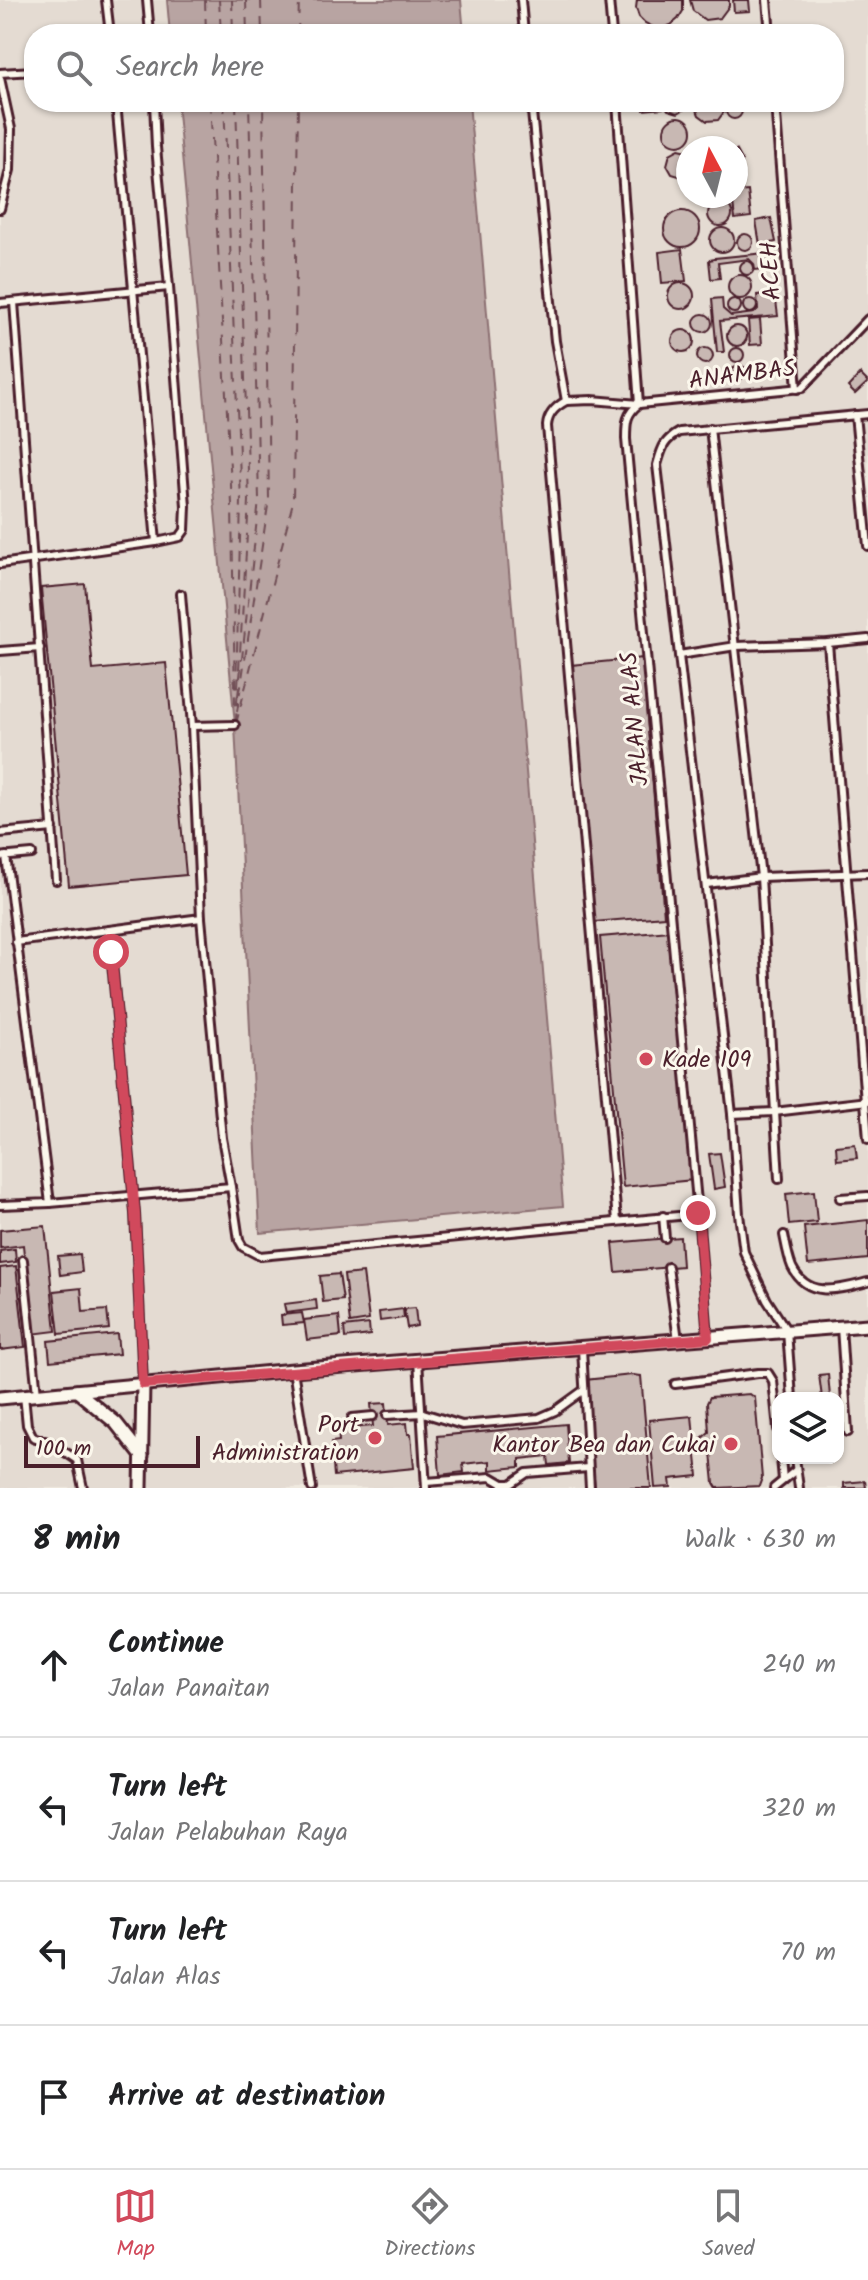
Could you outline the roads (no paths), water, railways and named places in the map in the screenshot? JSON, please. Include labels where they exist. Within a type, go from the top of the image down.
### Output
[{"type":"street","points":[[0,1398],[293,1370],[868,1325]]},
{"type":"street","points":[[141,1488],[143,1384]]},
{"type":"street","points":[[77,1391],[116,1423],[143,1456]]},
{"type":"lane","points":[[106,0],[109,24]]},
{"type":"lane","points":[[147,0],[149,24]]},
{"type":"lane","points":[[521,0],[523,24]]},
{"type":"lane","points":[[609,0],[611,24]]},
{"type":"lane","points":[[767,0],[769,24]]},
{"type":"lane","points":[[0,209],[10,170],[11,129],[0,76],[24,72]]},
{"type":"lane","points":[[117,112],[156,542]]},
{"type":"lane","points":[[0,564],[156,542],[180,537],[185,530],[154,112]]},
{"type":"lane","points":[[532,112],[555,341],[566,401],[554,409],[547,426],[617,1221]]},
{"type":"lane","name":"JALAN ALAS","points":[[618,112],[639,404],[630,411],[626,439],[708,1338]]},
{"type":"lane","name":"ACEH","points":[[776,112],[797,389]]},
{"type":"lane","points":[[0,303],[169,287]]},
{"type":"lane","points":[[14,302],[56,880]]},
{"type":"lane","name":"ANAMBAS","points":[[566,401],[639,404],[797,389],[807,385],[868,319]]},
{"type":"lane","points":[[792,1392],[787,1331],[767,1300],[744,1252],[707,884],[657,465],[668,437],[679,432],[868,414]]},
{"type":"lane","points":[[855,415],[868,546]]},
{"type":"lane","points":[[710,428],[761,877],[779,1179]]},
{"type":"lane","points":[[181,594],[192,726],[201,918],[222,1138],[239,1240],[243,1247],[260,1256],[678,1216]]},
{"type":"lane","points":[[679,655],[736,646],[868,639]]},
{"type":"lane","points":[[828,643],[868,1139]]},
{"type":"lane","points":[[0,651],[40,648]]},
{"type":"lane","points":[[192,726],[235,725]]},
{"type":"lane","points":[[0,833],[53,828]]},
{"type":"lane","points":[[32,854],[3,856],[50,1203]]},
{"type":"lane","points":[[707,884],[761,877],[868,873]]},
{"type":"lane","points":[[16,942],[201,918]]},
{"type":"lane","points":[[109,930],[133,1195],[143,1384]]},
{"type":"lane","points":[[732,1114],[866,1101]]},
{"type":"lane","points":[[0,1205],[231,1187]]},
{"type":"lane","points":[[840,1198],[868,1196]]},
{"type":"lane","points":[[663,1216],[665,1238]]},
{"type":"lane","points":[[784,1235],[792,1267],[802,1280],[817,1290],[868,1282]]},
{"type":"lane","points":[[23,1260],[37,1394]]},
{"type":"lane","points":[[668,1267],[678,1340]]},
{"type":"lane","points":[[841,1327],[848,1432]]},
{"type":"lane","points":[[582,1349],[590,1488]]},
{"type":"lane","points":[[418,1360],[426,1485],[491,1477],[503,1484],[511,1484],[527,1473],[588,1468]]},
{"type":"lane","points":[[293,1370],[312,1488]]},
{"type":"lane","points":[[675,1384],[768,1373],[774,1392]]},
{"type":"lane","points":[[387,1415],[423,1413],[462,1425],[539,1418],[555,1411],[584,1390]]},
{"type":"lane","points":[[24,1395],[27,1425],[33,1437],[53,1444],[77,1460],[83,1488]]},
{"type":"lane","points":[[352,1418],[373,1416]]},
{"type":"lane","points":[[782,1464],[783,1480]]},
{"type":"lane","points":[[796,1464],[799,1488]]},
{"type":"lane","points":[[774,1488],[796,1470]]},
{"type":"place","name":"Kade 109","points":[[646,1059]]},
{"type":"place","name":"Port Administration","points":[[375,1438]]},
{"type":"place","name":"Kantor Bea dan Cukai","points":[[731,1444]]}]
